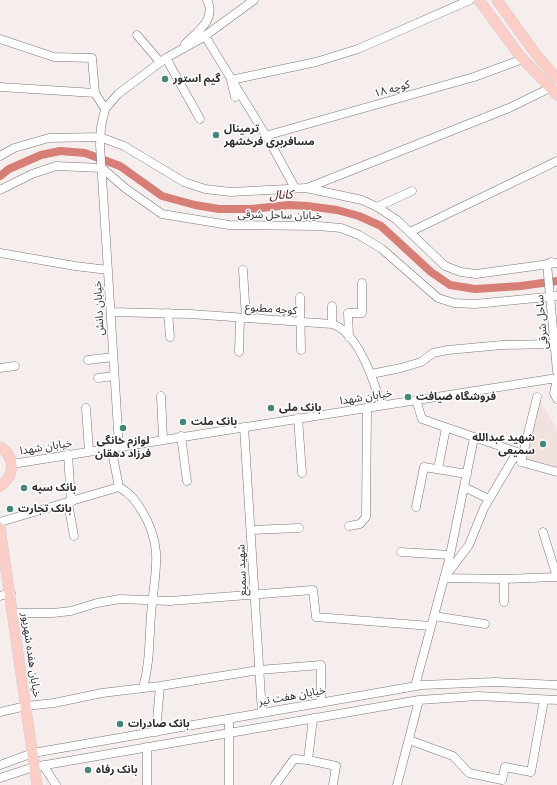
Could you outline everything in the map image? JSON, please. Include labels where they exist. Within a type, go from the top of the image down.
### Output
[{"type":"main road","points":[[479,0],[523,59],[553,92]]},
{"type":"main road","points":[[497,0],[535,53],[557,79]]},
{"type":"main road","points":[[0,447],[6,451],[12,464],[10,477],[0,486]]},
{"type":"main road","name":"خیابان هفده شهریور","points":[[0,528],[14,613],[33,754],[38,766],[37,785]]},
{"type":"street","points":[[179,50],[204,26],[209,18],[210,12],[207,0]]},
{"type":"street","points":[[0,39],[54,57],[92,58],[95,93],[105,108],[118,94],[163,60],[205,36],[254,0]]},
{"type":"street","points":[[231,80],[316,62],[358,49],[470,0]]},
{"type":"street","points":[[137,35],[163,60],[200,119]]},
{"type":"street","points":[[205,36],[266,136],[295,188]]},
{"type":"street","name":"کوچه ۱۸","points":[[266,136],[474,77],[523,59]]},
{"type":"street","points":[[231,80],[235,97]]},
{"type":"street","points":[[0,87],[95,93]]},
{"type":"street","points":[[306,188],[553,92]]},
{"type":"street","name":"خیابان دانش","points":[[105,108],[100,141],[111,312],[115,447],[119,487]]},
{"type":"street","name":"خیابان ساحل شرقی","points":[[0,156],[14,148],[49,138],[100,141],[124,146],[172,176],[205,189],[231,192],[306,188],[362,200],[377,207],[397,220],[445,266],[461,272],[476,274],[548,267],[557,263]]},
{"type":"street","points":[[410,232],[557,161]]},
{"type":"street","points":[[0,190],[32,174],[56,166],[102,168]]},
{"type":"street","name":"خیابان ساحل شرقی","points":[[102,168],[126,188],[162,214],[229,225],[318,226],[341,228],[359,235],[382,249],[438,298],[454,304],[475,304],[553,294]]},
{"type":"street","points":[[377,207],[412,191]]},
{"type":"street","points":[[0,253],[108,270]]},
{"type":"street","points":[[548,267],[557,259]]},
{"type":"street","name":"ساحل شرقی","points":[[548,267],[553,294],[557,371]]},
{"type":"street","points":[[239,352],[243,318],[243,270]]},
{"type":"street","points":[[348,337],[348,313],[362,313],[362,283]]},
{"type":"street","points":[[300,297],[299,322],[301,350]]},
{"type":"street","points":[[332,306],[332,324],[338,326],[357,348],[371,374],[381,405]]},
{"type":"street","name":"کوچه مطبوع","points":[[111,312],[168,313],[332,324]]},
{"type":"street","points":[[168,313],[170,337]]},
{"type":"street","points":[[371,374],[402,368],[420,362],[432,353],[448,350],[502,345],[556,344]]},
{"type":"street","points":[[88,360],[113,357]]},
{"type":"street","points":[[0,368],[15,366]]},
{"type":"street","points":[[98,378],[114,376]]},
{"type":"street","points":[[557,379],[554,393],[557,399]]},
{"type":"street","name":"خیابان شهدا","points":[[12,464],[181,436],[557,379]]},
{"type":"street","points":[[161,396],[163,439]]},
{"type":"street","points":[[521,462],[537,397]]},
{"type":"street","points":[[416,400],[422,419],[517,452]]},
{"type":"street","points":[[86,408],[89,451]]},
{"type":"street","points":[[349,526],[360,524],[366,517],[367,408]]},
{"type":"street","points":[[298,418],[302,473]]},
{"type":"street","name":"شهید سمیع","points":[[244,427],[262,713]]},
{"type":"street","points":[[438,469],[446,428]]},
{"type":"street","points":[[181,436],[187,481]]},
{"type":"street","points":[[415,686],[450,555],[474,438]]},
{"type":"street","points":[[517,452],[521,462]]},
{"type":"street","points":[[444,578],[469,545],[489,499],[517,452]]},
{"type":"street","points":[[68,454],[70,502],[74,536]]},
{"type":"street","points":[[521,462],[557,472]]},
{"type":"street","points":[[416,507],[424,467],[467,474]]},
{"type":"street","points":[[0,522],[119,487],[131,494],[151,526],[157,552],[148,670],[143,688]]},
{"type":"street","points":[[464,487],[489,499]]},
{"type":"street","points":[[251,530],[299,528]]},
{"type":"street","points":[[444,578],[504,579],[557,577],[543,532]]},
{"type":"street","points":[[401,552],[450,555]]},
{"type":"street","points":[[504,579],[504,602]]},
{"type":"street","points":[[14,613],[53,613],[71,611],[97,603],[120,599],[153,601],[313,590],[316,617],[431,626]]},
{"type":"street","points":[[0,596],[11,593]]},
{"type":"street","points":[[434,616],[485,624]]},
{"type":"street","points":[[0,712],[102,693],[160,686],[259,670],[321,665],[321,703]]},
{"type":"street","name":"خیابان هفت تیر","points":[[0,765],[33,754],[73,746],[415,686],[495,682],[557,685]]},
{"type":"street","points":[[156,732],[160,686]]},
{"type":"street","points":[[0,777],[38,766],[419,700],[478,696],[557,700]]},
{"type":"street","points":[[397,785],[419,700]]},
{"type":"street","points":[[409,740],[453,756],[469,773],[502,780],[505,767],[531,772],[544,700]]},
{"type":"street","points":[[308,760],[314,718]]},
{"type":"street","points":[[229,719],[229,785]]},
{"type":"street","points":[[73,746],[75,760]]},
{"type":"street","points":[[147,747],[147,785]]},
{"type":"street","points":[[275,785],[294,759],[308,760],[336,766],[333,785]]},
{"type":"street","points":[[38,766],[56,785]]},
{"type":"shaded area","name":"شهید عبدالله سمیعی","points":[[539,399],[557,429],[557,471],[525,460]]},
{"type":"waterway","name":"کانال","points":[[0,176],[9,169],[41,155],[60,151],[85,153],[120,166],[162,196],[195,205],[219,209],[251,209],[289,205],[307,206],[337,210],[359,216],[381,226],[431,272],[450,285],[475,289],[521,286],[557,281]]},
{"type":"place","name":"گیم استور","points":[[165,79]]},
{"type":"place","name":"ترمینال مسافربری فرخشهر","points":[[216,135]]},
{"type":"place","name":"فروشگاه ضیافت","points":[[408,397]]},
{"type":"place","name":"بانک ملی","points":[[271,408]]},
{"type":"place","name":"بانک ملت","points":[[183,422]]},
{"type":"place","name":"لوازم خانگی فرزاد دهقان","points":[[123,428]]},
{"type":"place","name":"شهید عبدالله سمیعی","points":[[543,444]]},
{"type":"place","name":"بانک سپه","points":[[24,488]]},
{"type":"place","name":"بانک تجارت","points":[[10,509]]},
{"type":"place","name":"بانک صادرات","points":[[120,724]]},
{"type":"place","name":"بانک رفاه","points":[[88,770]]}]
